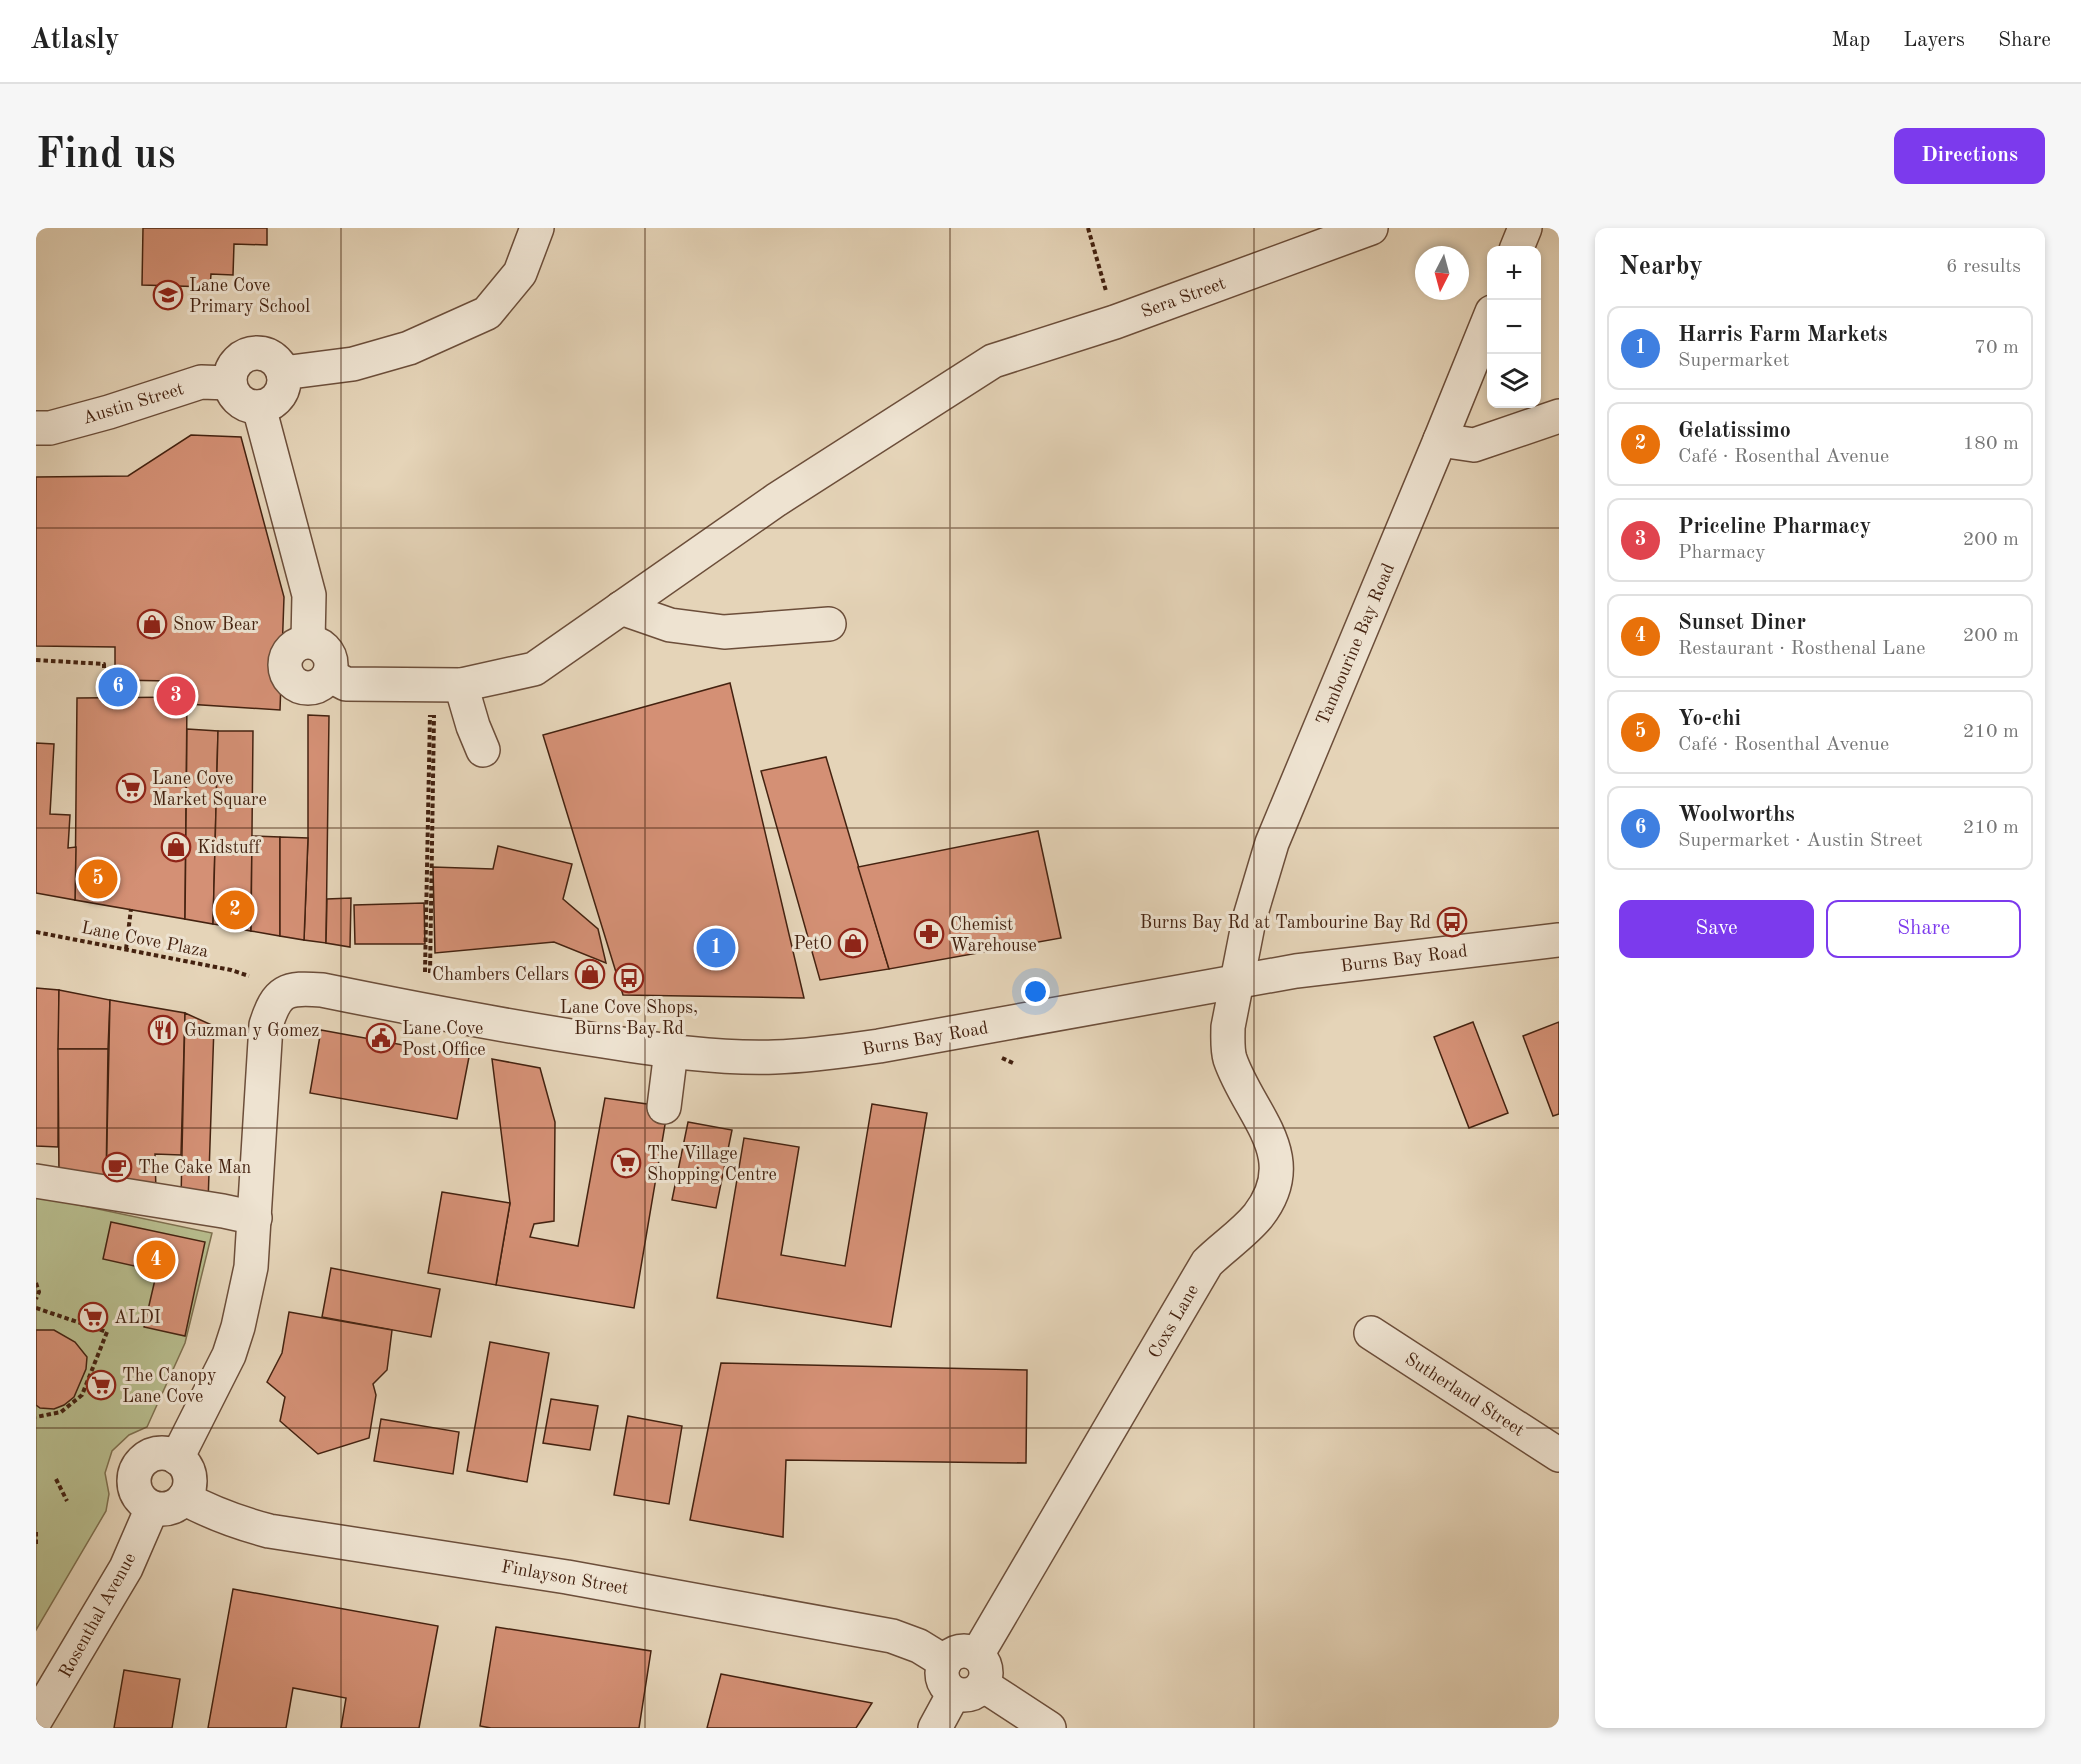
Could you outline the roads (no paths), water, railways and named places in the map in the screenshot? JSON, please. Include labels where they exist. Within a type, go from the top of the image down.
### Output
[{"type":"street","points":[[283,373],[353,364],[409,348],[488,313],[520,273],[537,228]]},
{"type":"street","name":"Sera Street","points":[[259,407],[309,595],[289,659],[317,643],[325,648],[330,657],[332,666],[329,675],[346,684],[442,685],[534,669],[776,500],[993,361],[1115,322],[1371,228]]},
{"type":"street","points":[[1518,246],[1525,228]]},
{"type":"street","name":"Tambourine Bay Road","points":[[1236,981],[1249,920],[1272,843],[1487,322]]},
{"type":"street","points":[[257,352],[274,359],[283,373],[284,381],[274,401],[259,407],[244,404],[237,399],[230,383],[230,374],[239,358],[257,352]]},
{"type":"street","name":"Austin Street","points":[[36,428],[50,428],[109,412],[201,382],[230,383]]},
{"type":"street","points":[[1440,440],[1474,445],[1559,416]]},
{"type":"street","points":[[621,608],[670,625],[724,632],[829,624]]},
{"type":"street","points":[[442,685],[473,726],[483,750]]},
{"type":"street","name":"Burns Bay Road","points":[[255,1218],[266,1025],[273,1004],[279,996],[290,990],[322,990],[454,1017],[671,1051],[726,1057],[775,1057],[821,1054],[879,1046],[1296,971],[1559,940]]},
{"type":"street","name":"Coxs Lane","points":[[934,1728],[971,1678],[1207,1263],[1258,1216],[1272,1191],[1276,1172],[1271,1138],[1255,1111],[1230,1058],[1228,1027],[1236,981]]},
{"type":"street","points":[[664,1107],[671,1051]]},
{"type":"street","points":[[36,1181],[255,1218],[251,1267],[235,1336],[219,1376],[177,1458]]},
{"type":"street","name":"Sutherland Street","points":[[1371,1333],[1559,1455]]},
{"type":"street","points":[[169,1454],[177,1458],[183,1463],[190,1478],[190,1486],[184,1498],[166,1510],[152,1508],[141,1501],[136,1494],[134,1476],[137,1467],[151,1455],[169,1454]]},
{"type":"street","name":"Finlayson Street","points":[[184,1498],[246,1525],[269,1530],[567,1577],[892,1636],[919,1646],[945,1662],[942,1669],[944,1683],[971,1678]]},
{"type":"street","name":"Rosenthal Avenue","points":[[36,1719],[126,1568],[152,1508]]},
{"type":"street","points":[[971,1678],[1049,1728]]},
{"type":"place","name":"Lane Cove Primary School","points":[[168,295]]},
{"type":"place","name":"Snow Bear","points":[[152,624]]},
{"type":"place","name":"Woolworths","points":[[118,687]]},
{"type":"place","name":"Priceline Pharmacy","points":[[176,696]]},
{"type":"place","name":"Lane Cove Market Square","points":[[131,788]]},
{"type":"place","name":"Kidstuff","points":[[176,847]]},
{"type":"place","name":"Yo-chi","points":[[98,879]]},
{"type":"place","name":"Gelatissimo","points":[[235,910]]},
{"type":"place","name":"Burns Bay Rd at Tambourine Bay Rd","points":[[1452,922]]},
{"type":"place","name":"Chemist Warehouse","points":[[929,934]]},
{"type":"place","name":"PetO","points":[[853,943]]},
{"type":"place","name":"Harris Farm Markets","points":[[716,948]]},
{"type":"place","name":"Chambers Cellars","points":[[590,974]]},
{"type":"place","name":"Lane Cove Shops, Burns Bay Rd","points":[[629,978]]},
{"type":"place","name":"Guzman y Gomez","points":[[163,1030]]},
{"type":"place","name":"Lane Cove Post Office","points":[[381,1038]]},
{"type":"place","name":"The Village Shopping Centre","points":[[626,1163]]},
{"type":"place","name":"The Cake Man","points":[[117,1167]]},
{"type":"place","name":"Sunset Diner","points":[[156,1260]]},
{"type":"place","name":"ALDI","points":[[93,1317]]},
{"type":"place","name":"The Canopy Lane Cove","points":[[101,1385]]}]
